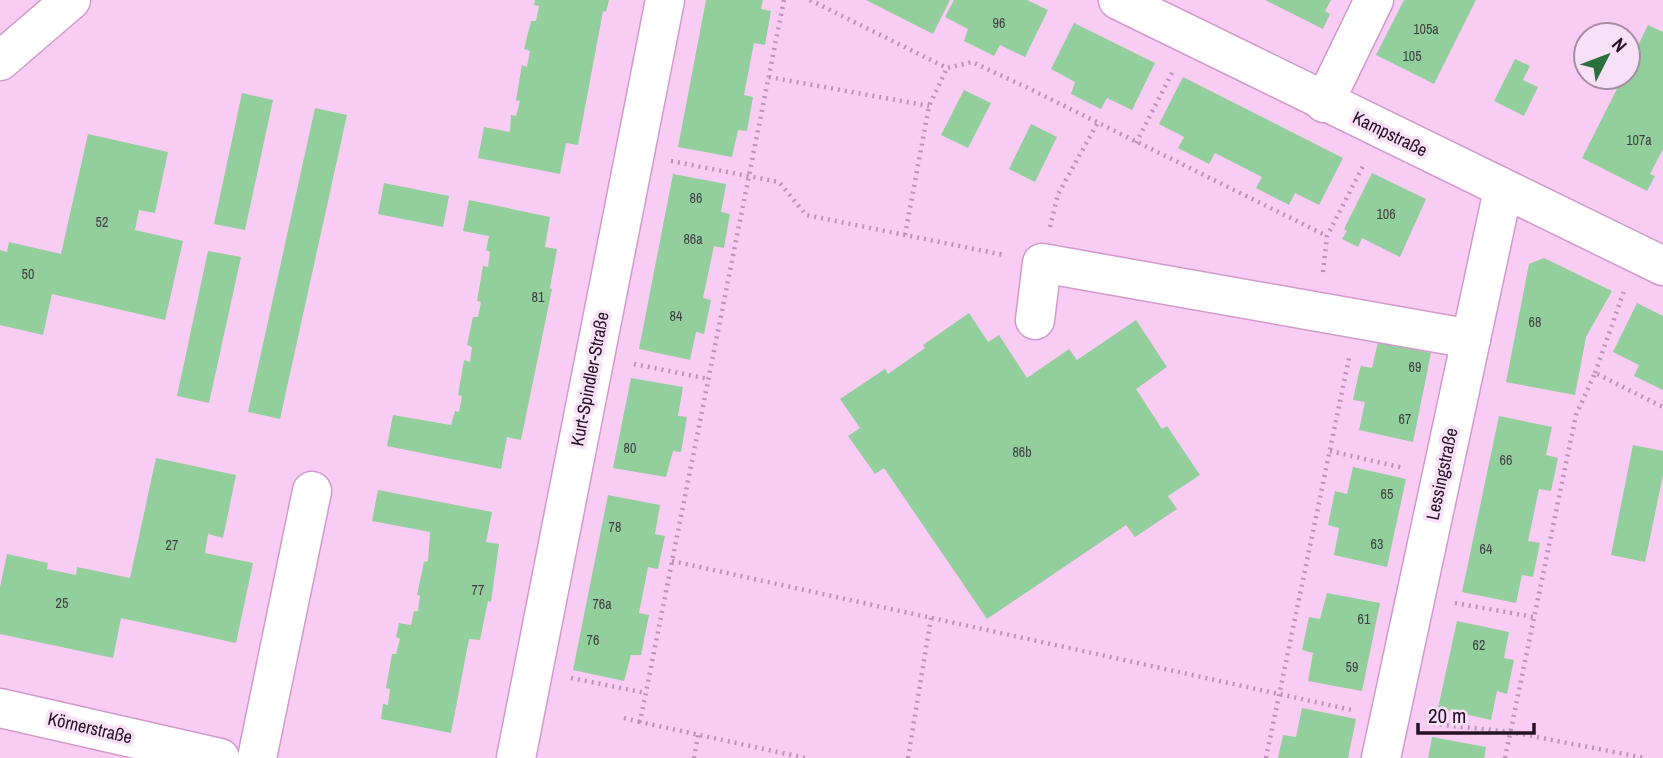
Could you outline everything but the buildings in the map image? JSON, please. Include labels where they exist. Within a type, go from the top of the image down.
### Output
[{"type":"street","points":[[0,61],[71,0]]},
{"type":"street","name":"Kurt-Spindler-Straße","points":[[516,758],[665,0]]},
{"type":"street","name":"Kampstraße","points":[[1118,0],[1190,38],[1503,190],[1654,253]]},
{"type":"street","points":[[1324,103],[1374,0]]},
{"type":"street","name":"Lessingstraße","points":[[1381,758],[1503,190]]},
{"type":"street","points":[[1035,320],[1042,263],[1471,339]]},
{"type":"street","points":[[257,758],[313,491]]},
{"type":"street","name":"Körnerstraße","points":[[0,708],[161,751],[220,758]]},
{"type":"path","points":[[640,722],[784,0]]},
{"type":"path","points":[[810,0],[947,68],[972,62],[1327,236]]},
{"type":"path","points":[[1136,143],[1190,38]]},
{"type":"path","points":[[905,235],[929,106],[947,68]]},
{"type":"path","points":[[769,77],[929,106]]},
{"type":"path","points":[[635,153],[779,182],[806,215],[1042,263],[1058,194],[1097,124]]},
{"type":"path","points":[[1318,312],[1327,236],[1381,130]]},
{"type":"path","points":[[1505,758],[1576,415],[1654,253]]},
{"type":"path","points":[[1266,758],[1357,318]]},
{"type":"path","points":[[594,356],[709,379]]},
{"type":"path","points":[[1595,373],[1663,407]]},
{"type":"path","points":[[1330,452],[1441,476]]},
{"type":"path","points":[[672,561],[1389,719],[1511,732],[1645,758]]},
{"type":"path","points":[[1416,596],[1534,617]]},
{"type":"path","points":[[908,758],[931,618]]},
{"type":"path","points":[[533,670],[646,693]]},
{"type":"path","points":[[624,718],[805,758]]},
{"type":"path","points":[[694,758],[698,735]]}]
